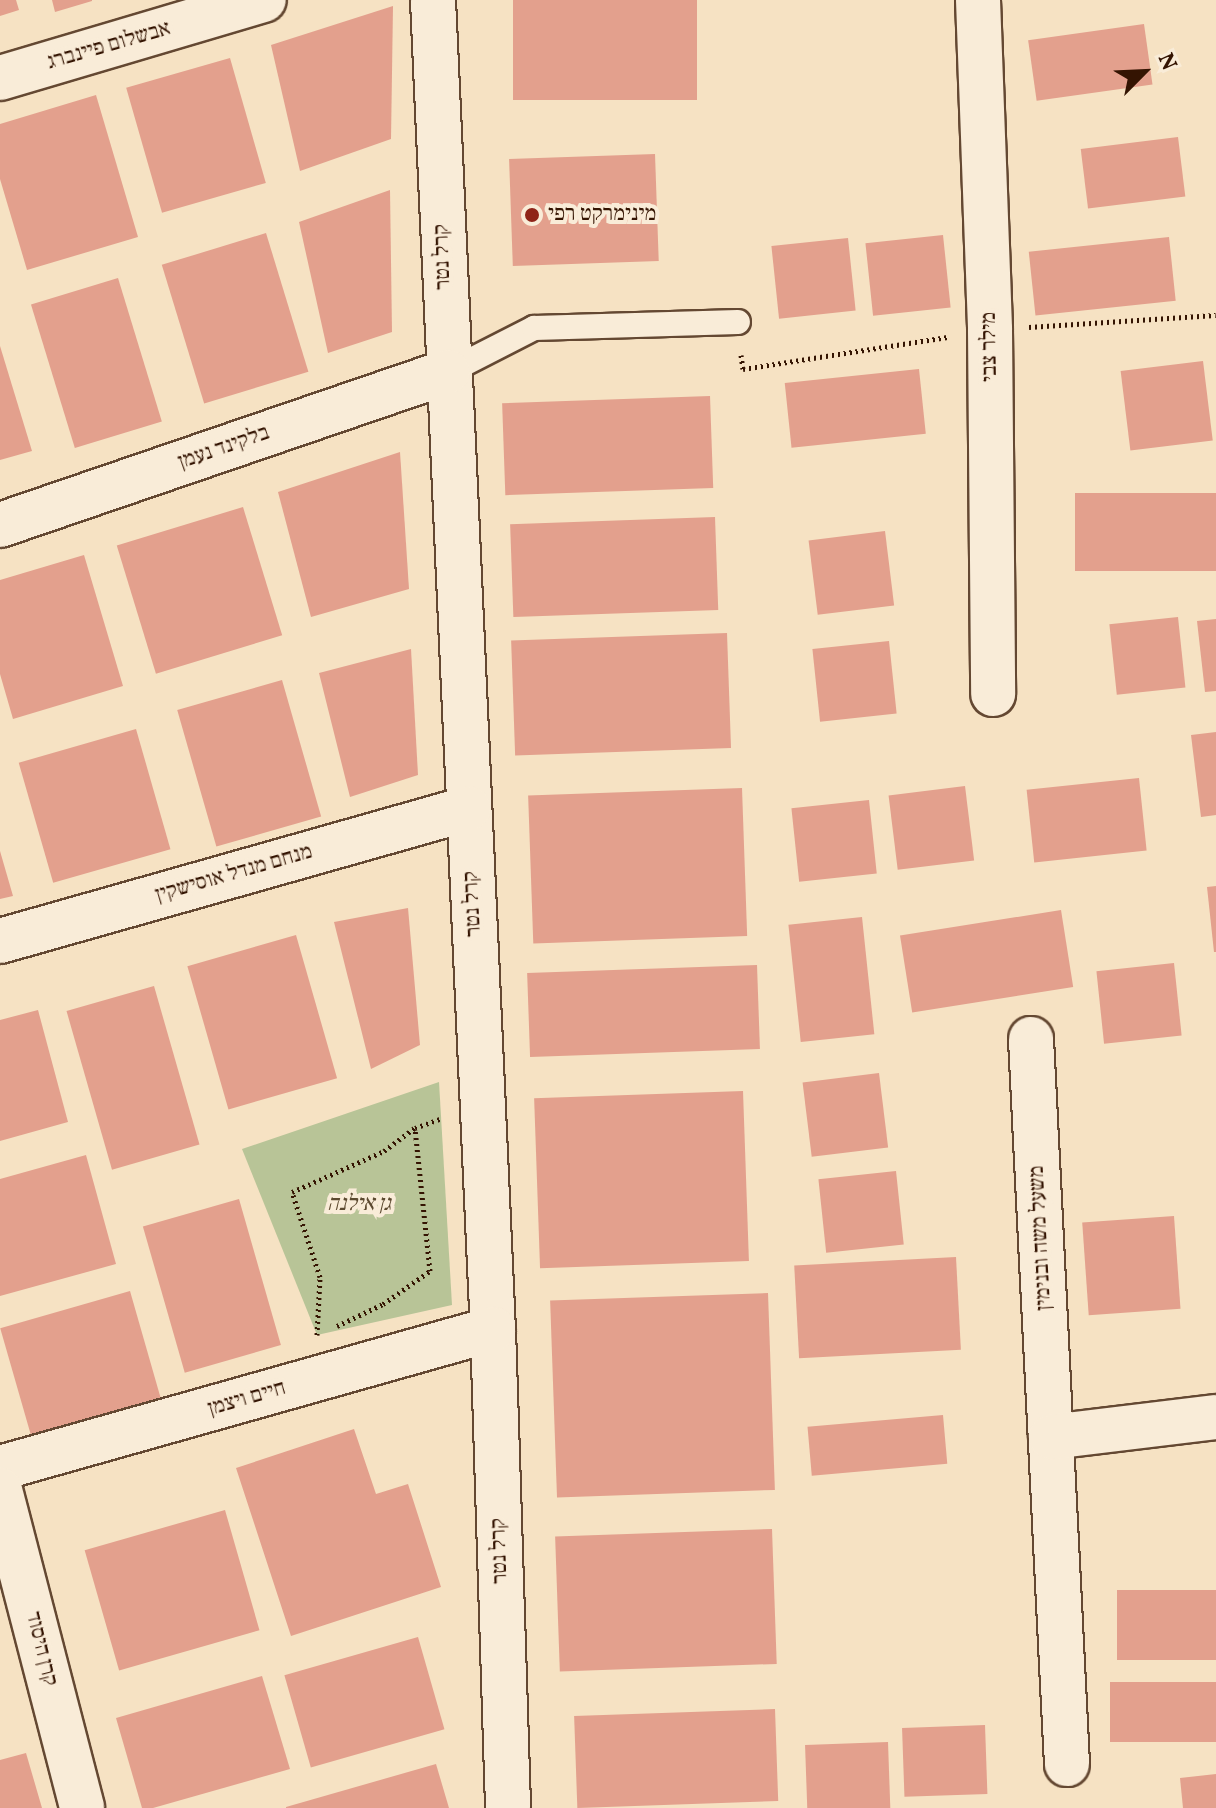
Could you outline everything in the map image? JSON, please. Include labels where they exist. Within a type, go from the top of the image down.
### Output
[{"type":"street","name":"אבשלום פיינברג","points":[[0,78],[264,0]]},
{"type":"street","name":"קרל נטר","points":[[433,0],[493,1329],[508,1808]]},
{"type":"street","name":"מילר צבי","points":[[978,0],[990,330],[993,694]]},
{"type":"street","name":"בלקינד נעמן","points":[[0,525],[448,372]]},
{"type":"street","name":"מנחם מנדל אוסישקין","points":[[0,941],[469,808]]},
{"type":"street","name":"משעל משה ובנימין","points":[[1031,1039],[1067,1764]]},
{"type":"street","name":"חיים ויצמן","points":[[0,1468],[493,1329]]},
{"type":"street","points":[[1051,1437],[1216,1417]]},
{"type":"street","name":"קרן היסוד","points":[[0,1490],[82,1808]]},
{"type":"lane","points":[[448,372],[534,328],[738,322]]},
{"type":"path","points":[[415,1128],[430,1271],[383,1304],[317,1335],[320,1277],[292,1192],[384,1151],[415,1128],[482,1104]]},
{"type":"green space","name":"גן אילנה","points":[[439,1082],[452,1305],[317,1335],[242,1149]]},
{"type":"building","points":[[0,0],[16,0],[19,10],[0,16]]},
{"type":"building","points":[[52,0],[92,0],[92,1],[55,12]]},
{"type":"building","points":[[513,0],[697,0],[697,100],[513,100]]},
{"type":"building","points":[[393,6],[391,139],[300,171],[271,45]]},
{"type":"building","points":[[1144,24],[1152,84],[1037,101],[1028,40]]},
{"type":"building","points":[[230,58],[266,183],[162,213],[126,88]]},
{"type":"building","points":[[96,95],[138,237],[27,270],[0,179],[0,124]]},
{"type":"building","points":[[1178,137],[1185,197],[1088,208],[1081,149]]},
{"type":"building","points":[[655,154],[659,261],[513,266],[509,159]]},
{"type":"building","points":[[390,190],[392,332],[328,353],[299,222]]},
{"type":"building","points":[[266,233],[308,372],[204,404],[162,265]]},
{"type":"building","points":[[943,235],[951,308],[873,316],[865,243]]},
{"type":"building","points":[[1169,237],[1176,301],[1035,315],[1029,252]]},
{"type":"building","points":[[848,238],[856,311],[779,319],[771,246]]},
{"type":"building","points":[[118,278],[162,421],[75,448],[31,305]]},
{"type":"building","points":[[0,346],[32,451],[0,460]]},
{"type":"building","points":[[1203,361],[1213,440],[1130,451],[1121,371]]},
{"type":"building","points":[[919,369],[926,434],[792,448],[785,383]]},
{"type":"building","points":[[710,396],[713,488],[505,495],[502,403]]},
{"type":"building","points":[[400,452],[409,589],[311,617],[278,492]]},
{"type":"building","points":[[1075,493],[1216,493],[1216,571],[1075,571]]},
{"type":"building","points":[[243,507],[282,635],[156,674],[117,546]]},
{"type":"building","points":[[715,517],[718,610],[513,617],[510,524]]},
{"type":"building","points":[[885,531],[894,605],[818,615],[809,540]]},
{"type":"building","points":[[84,555],[123,686],[13,719],[0,674],[0,580]]},
{"type":"building","points":[[1178,617],[1185,688],[1117,695],[1109,624]]},
{"type":"building","points":[[1216,619],[1216,691],[1205,692],[1197,621]]},
{"type":"building","points":[[727,633],[731,748],[515,755],[511,641]]},
{"type":"building","points":[[889,641],[897,714],[820,722],[812,649]]},
{"type":"building","points":[[411,649],[418,775],[350,797],[319,673]]},
{"type":"building","points":[[282,680],[321,816],[216,847],[177,710]]},
{"type":"building","points":[[136,729],[170,849],[53,883],[19,763]]},
{"type":"building","points":[[1216,732],[1216,815],[1201,817],[1191,735]]},
{"type":"building","points":[[1139,778],[1147,851],[1034,862],[1027,790]]},
{"type":"building","points":[[965,786],[974,860],[898,870],[889,795]]},
{"type":"building","points":[[742,788],[747,936],[533,943],[528,795]]},
{"type":"building","points":[[869,800],[877,874],[799,882],[791,808]]},
{"type":"building","points":[[0,851],[13,896],[0,899]]},
{"type":"building","points":[[1216,886],[1216,952],[1214,952],[1207,887]]},
{"type":"building","points":[[408,908],[420,1045],[371,1069],[334,922]]},
{"type":"building","points":[[1061,910],[1073,987],[912,1013],[900,935]]},
{"type":"building","points":[[862,917],[874,1034],[801,1042],[788,925]]},
{"type":"building","points":[[296,935],[337,1078],[228,1109],[187,966]]},
{"type":"building","points":[[1174,963],[1182,1036],[1104,1044],[1096,971]]},
{"type":"building","points":[[757,965],[760,1049],[530,1057],[527,973]]},
{"type":"building","points":[[154,986],[199,1145],[112,1170],[67,1011]]},
{"type":"building","points":[[38,1010],[68,1122],[0,1141],[0,1020]]},
{"type":"building","points":[[879,1073],[888,1147],[812,1157],[803,1082]]},
{"type":"building","points":[[743,1091],[749,1261],[540,1268],[534,1098]]},
{"type":"building","points":[[86,1155],[116,1264],[0,1296],[0,1179]]},
{"type":"building","points":[[896,1171],[904,1245],[826,1253],[818,1179]]},
{"type":"building","points":[[239,1199],[281,1345],[185,1373],[143,1227]]},
{"type":"building","points":[[1174,1216],[1180,1309],[1089,1315],[1082,1222]]},
{"type":"building","points":[[956,1257],[961,1350],[799,1358],[794,1265]]},
{"type":"building","points":[[130,1291],[161,1399],[31,1436],[0,1328]]},
{"type":"building","points":[[768,1293],[775,1490],[557,1497],[550,1301]]},
{"type":"building","points":[[943,1415],[947,1464],[812,1476],[808,1427]]},
{"type":"building","points":[[354,1429],[376,1494],[408,1484],[441,1587],[291,1636],[236,1468]]},
{"type":"building","points":[[225,1510],[259,1630],[119,1670],[85,1550]]},
{"type":"building","points":[[772,1529],[777,1664],[560,1671],[555,1537]]},
{"type":"building","points":[[1117,1590],[1216,1590],[1216,1660],[1117,1660]]},
{"type":"building","points":[[418,1637],[444,1729],[311,1768],[284,1675]]},
{"type":"building","points":[[262,1676],[290,1769],[153,1808],[142,1808],[116,1718]]},
{"type":"building","points":[[1110,1682],[1216,1682],[1216,1742],[1110,1742]]},
{"type":"building","points":[[775,1709],[778,1801],[577,1808],[574,1716]]},
{"type":"building","points":[[985,1725],[987,1794],[904,1797],[902,1728]]},
{"type":"building","points":[[888,1742],[890,1808],[807,1808],[805,1745]]},
{"type":"building","points":[[26,1753],[42,1808],[0,1808],[0,1760]]},
{"type":"building","points":[[436,1764],[449,1808],[286,1808],[286,1807]]},
{"type":"building","points":[[1216,1774],[1216,1808],[1183,1808],[1180,1778]]},
{"type":"place","name":"מינימרקט רפי","points":[[532,215]]}]
